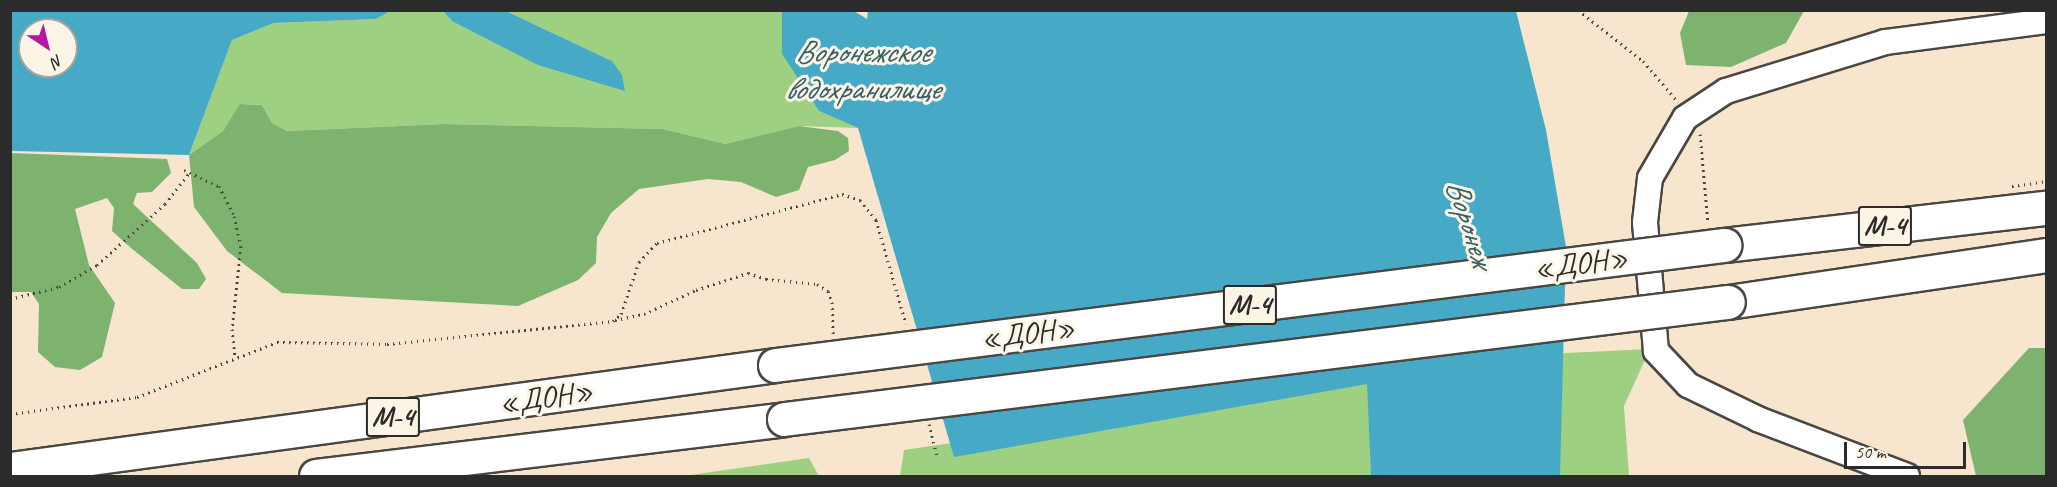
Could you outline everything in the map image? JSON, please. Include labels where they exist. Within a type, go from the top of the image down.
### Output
[{"type":"highway","name":"«ДОН»","points":[[10,470],[1717,237],[2046,207]]},
{"type":"highway","name":"«ДОН»","points":[[316,477],[1728,302],[2046,255]]},
{"type":"lane","points":[[1907,477],[1758,419],[1689,385],[1656,351],[1645,222],[1650,178],[1685,118],[1725,92],[1885,42],[2046,21]]},
{"type":"path","points":[[1578,10],[1643,61],[1675,96],[1685,118],[1700,133],[1717,237]]},
{"type":"path","points":[[184,170],[219,186],[234,216],[241,246],[232,329],[235,358]]},
{"type":"path","points":[[10,299],[59,287],[97,265],[165,204],[190,172]]},
{"type":"path","points":[[613,321],[621,314],[639,262],[657,243],[842,194],[860,200],[876,220],[909,333]]},
{"type":"path","points":[[10,414],[137,397],[277,342],[387,344],[613,321],[644,314],[696,290],[748,273],[766,279],[817,284],[828,291],[834,340]]},
{"type":"path","points":[[928,422],[937,456]]},
{"type":"green space","points":[[390,10],[443,11],[452,21],[612,61],[506,11],[782,11],[782,54],[819,111],[858,128],[799,126],[725,144],[663,129],[444,124],[287,131],[272,123],[262,105],[241,104],[223,131],[189,155],[232,40],[274,23],[376,19]]},
{"type":"green space","points":[[1689,10],[1804,11],[1786,43],[1731,67],[1686,65],[1680,33]]},
{"type":"green space","points":[[240,104],[262,105],[272,123],[287,131],[444,124],[663,129],[725,144],[799,126],[838,131],[848,138],[849,151],[835,160],[808,167],[799,190],[776,197],[741,182],[708,179],[639,189],[611,213],[597,237],[596,263],[578,280],[518,306],[282,293],[227,251],[194,207],[189,155],[223,131]]},
{"type":"green space","points":[[11,153],[167,159],[171,173],[152,192],[137,193],[133,204],[197,263],[206,279],[199,289],[182,289],[131,248],[112,231],[114,208],[107,198],[75,209],[89,265],[115,303],[102,357],[80,370],[55,367],[38,352],[39,304],[31,292],[11,292]]},
{"type":"green space","points":[[2029,348],[2046,348],[2046,476],[1976,476],[1963,420]]},
{"type":"green space","points":[[1650,349],[1624,406],[1629,476],[900,476],[904,450],[1566,353]]},
{"type":"green space","points":[[809,458],[819,476],[685,476],[704,473]]},
{"type":"water","points":[[868,10],[1516,11],[1546,130],[1566,247],[1560,476],[1371,476],[1367,384],[954,457],[858,128],[819,111],[782,54],[782,11],[854,11],[867,19]]},
{"type":"water","points":[[10,11],[390,11],[376,19],[274,23],[232,40],[189,155],[12,151]]},
{"type":"water","points":[[443,11],[506,11],[612,61],[622,75],[625,91],[538,65],[452,21]]},
{"type":"water label","name":"Воронежское водохранилище","points":[[862,72]]},
{"type":"water label","name":"Воронеж","points":[[1469,223]]}]
